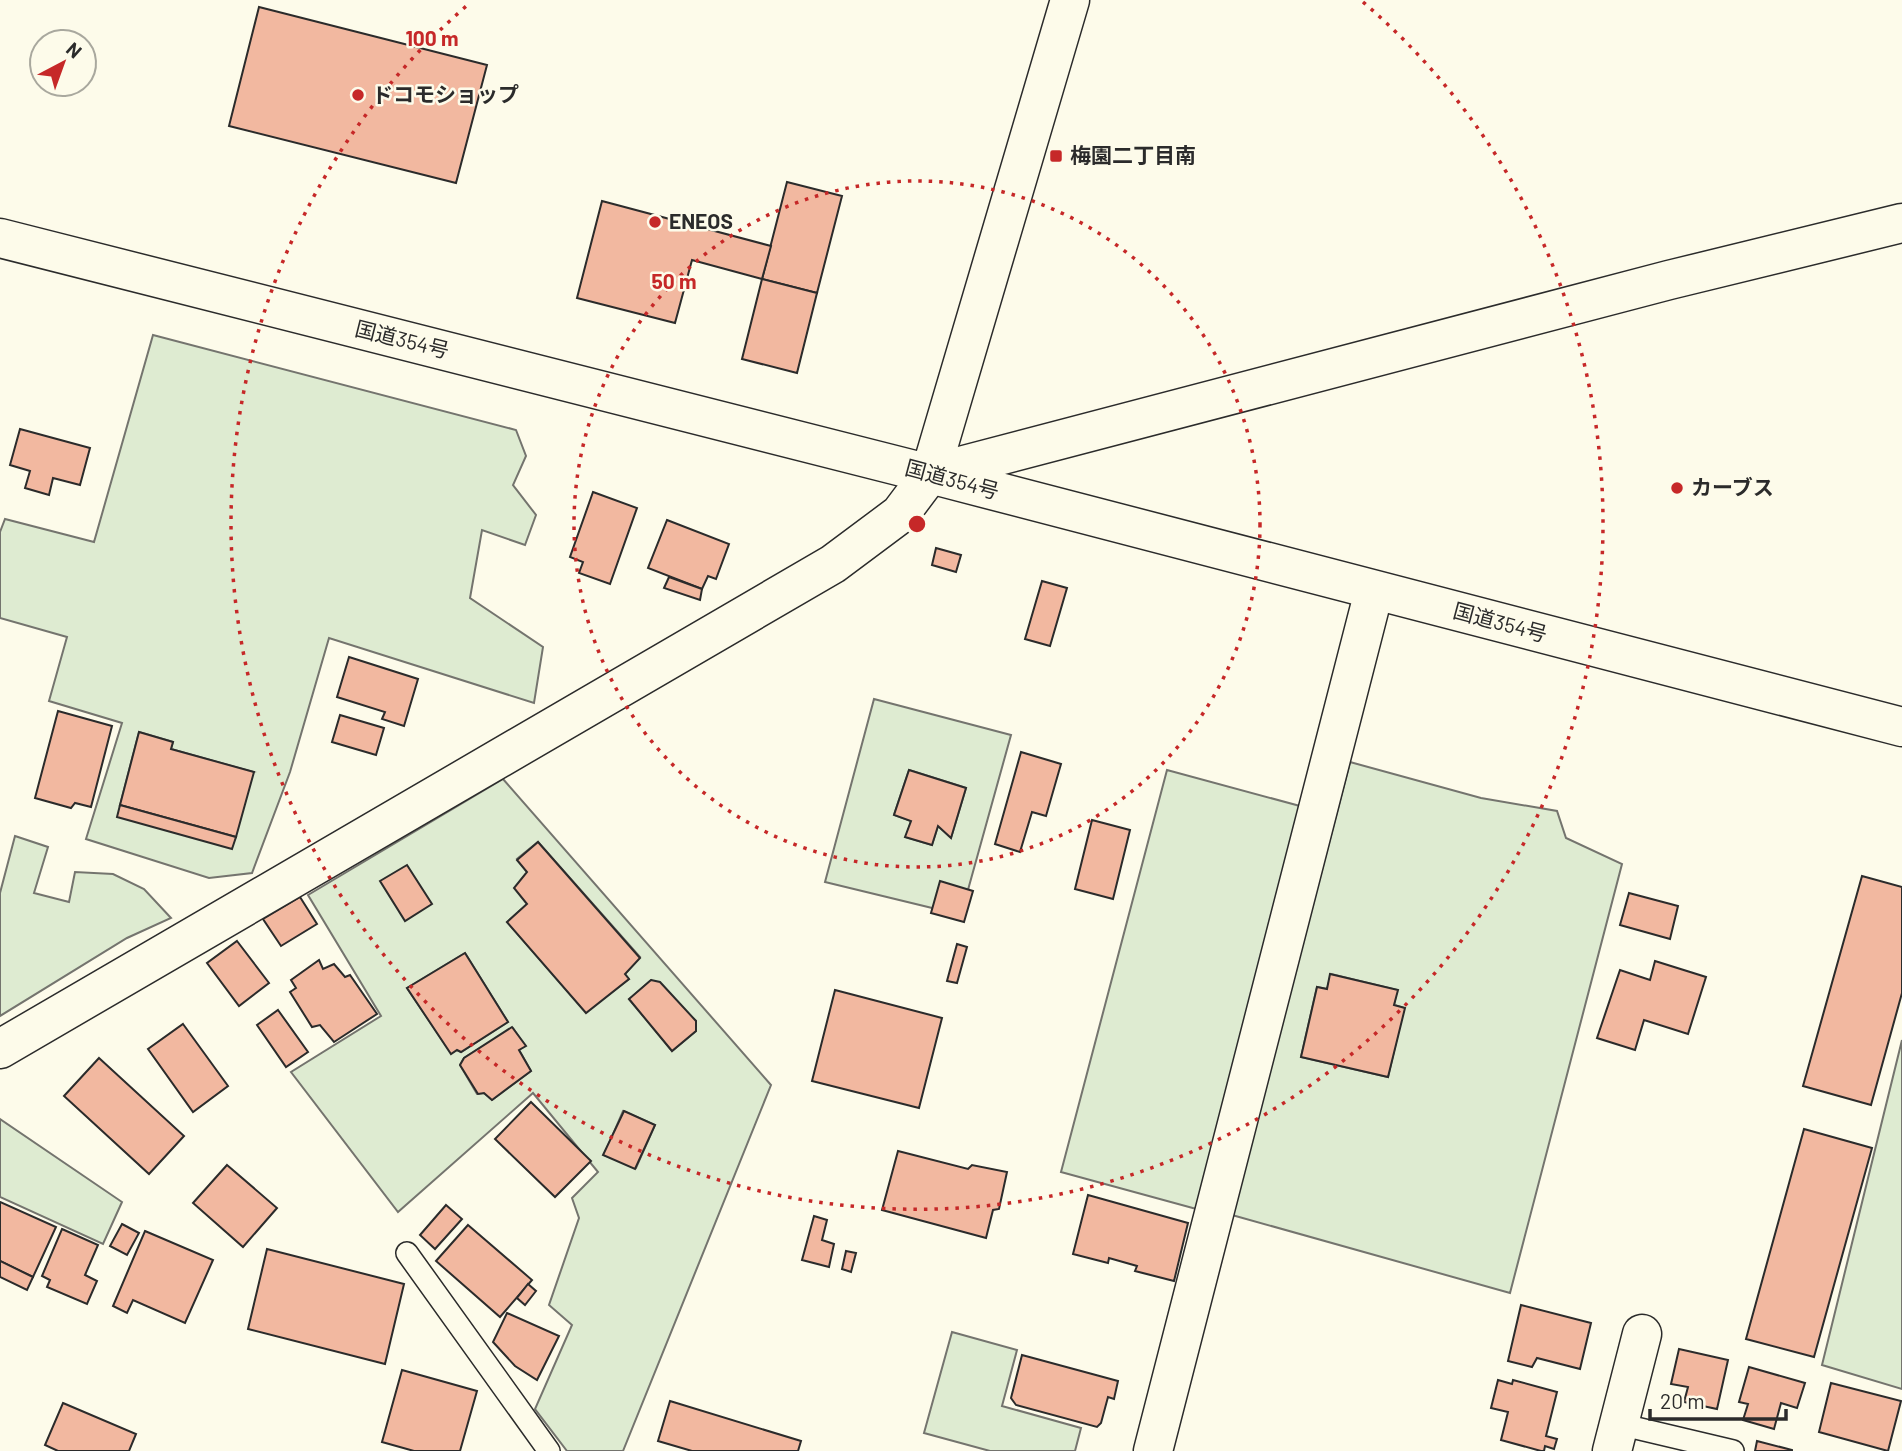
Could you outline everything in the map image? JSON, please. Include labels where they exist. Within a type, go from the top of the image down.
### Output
[{"type":"main road","points":[[0,1049],[833,564],[900,514],[930,474],[1070,0]]},
{"type":"main road","points":[[930,474],[1669,280],[1902,223]]},
{"type":"main road","name":"国道354号","points":[[0,238],[930,474],[1902,727]]},
{"type":"main road","points":[[1153,1451],[1374,591]]},
{"type":"main road","points":[[1616,1438],[1642,1334]]},
{"type":"lane","points":[[407,1254],[549,1451]]},
{"type":"lane","points":[[1616,1438],[1733,1451]]},
{"type":"green space","points":[[153,335],[516,430],[526,456],[513,485],[536,515],[525,545],[482,530],[470,598],[543,647],[534,703],[329,638],[290,772],[252,873],[209,878],[86,839],[122,723],[49,701],[67,637],[0,618],[0,532],[5,519],[94,542]],"holes":[[[139,732],[173,742],[171,749],[253,772],[120,805]]]},
{"type":"green space","points":[[874,699],[1011,735],[961,915],[825,882]],"holes":[[[909,770],[966,788],[951,838],[938,826],[932,845],[906,837],[911,821],[894,815]]]},
{"type":"green space","points":[[1350,762],[1481,798],[1557,811],[1566,838],[1622,864],[1510,1293],[1232,1215]],"holes":[[[1331,974],[1397,990],[1394,1005],[1404,1008],[1388,1077],[1301,1057],[1317,987],[1327,989]]]},
{"type":"green space","points":[[1167,770],[1300,806],[1200,1210],[1061,1172]]},
{"type":"green space","points":[[503,779],[771,1085],[623,1451],[567,1451],[535,1409],[572,1325],[549,1305],[579,1218],[572,1198],[598,1172],[533,1093],[398,1212],[291,1072],[381,1016],[308,895]],"holes":[[[538,842],[640,957],[625,974],[629,979],[586,1012],[507,922],[527,904],[527,872],[517,859]],[[465,953],[508,1022],[461,1052],[457,1050],[451,1053],[407,988]],[[651,980],[696,1021],[696,1031],[672,1051],[629,999]],[[513,1028],[525,1046],[519,1050],[531,1071],[492,1100],[484,1093],[477,1094],[460,1065],[464,1058]],[[623,1111],[655,1125],[636,1168],[604,1155]]]},
{"type":"green space","points":[[15,836],[48,847],[34,893],[69,902],[75,872],[113,874],[144,889],[171,918],[127,938],[0,1016],[0,893]]},
{"type":"green space","points":[[1902,1040],[1902,1389],[1822,1365]]},
{"type":"green space","points":[[0,1119],[122,1202],[103,1244],[0,1197]]},
{"type":"green space","points":[[952,1332],[1017,1350],[1002,1406],[1081,1428],[1075,1451],[990,1451],[924,1433]]},
{"type":"building","name":"ドコモショップ","points":[[259,7],[487,65],[456,183],[229,126]]},
{"type":"building","points":[[787,182],[842,196],[817,293],[762,279]]},
{"type":"building","points":[[602,201],[771,246],[762,279],[692,260],[675,323],[577,298]]},
{"type":"building","points":[[762,279],[817,293],[797,373],[742,359]]},
{"type":"building","points":[[20,429],[90,448],[80,485],[53,478],[49,495],[25,488],[30,471],[10,465]]},
{"type":"building","points":[[593,492],[637,508],[610,584],[579,573],[583,562],[570,557]]},
{"type":"building","points":[[667,520],[729,544],[716,579],[708,576],[702,589],[648,568]]},
{"type":"building","points":[[936,548],[961,555],[956,572],[932,565]]},
{"type":"building","points":[[669,577],[702,589],[700,600],[664,588]]},
{"type":"building","points":[[1042,581],[1067,588],[1050,646],[1025,639]]},
{"type":"building","points":[[349,657],[418,679],[404,726],[382,719],[385,712],[337,697]]},
{"type":"building","points":[[58,711],[112,726],[91,807],[75,803],[71,808],[35,798]]},
{"type":"building","points":[[340,715],[384,728],[376,755],[332,742]]},
{"type":"building","points":[[139,732],[173,742],[171,749],[254,772],[236,837],[120,805]]},
{"type":"building","points":[[1021,752],[1061,764],[1046,816],[1032,812],[1020,852],[995,844]]},
{"type":"building","points":[[909,770],[966,788],[951,838],[938,826],[932,845],[905,837],[911,821],[894,815]]},
{"type":"building","points":[[120,805],[236,837],[232,849],[117,817]]},
{"type":"building","points":[[1092,820],[1130,830],[1113,899],[1075,889]]},
{"type":"building","points":[[538,842],[640,958],[625,974],[629,979],[586,1013],[507,922],[527,904],[514,888],[527,872],[517,860]]},
{"type":"building","points":[[407,865],[432,904],[405,921],[380,881]]},
{"type":"building","points":[[1862,876],[1902,887],[1902,993],[1871,1105],[1803,1086]]},
{"type":"building","points":[[940,881],[973,891],[964,922],[931,913]]},
{"type":"building","points":[[1629,893],[1678,906],[1670,939],[1620,925]]},
{"type":"building","points":[[300,897],[317,924],[281,946],[263,919]]},
{"type":"building","points":[[237,941],[269,983],[239,1006],[207,963]]},
{"type":"building","points":[[957,944],[967,947],[957,983],[947,981]]},
{"type":"building","points":[[465,953],[508,1022],[461,1052],[457,1050],[451,1054],[407,988]]},
{"type":"building","points":[[319,960],[323,969],[334,964],[345,977],[350,975],[377,1014],[334,1042],[320,1025],[312,1027],[290,992],[296,988],[291,980]]},
{"type":"building","points":[[1655,961],[1706,977],[1688,1034],[1644,1020],[1635,1050],[1597,1038],[1620,970],[1650,980]]},
{"type":"building","points":[[1330,974],[1398,990],[1394,1005],[1405,1008],[1388,1077],[1301,1057],[1317,987],[1327,989]]},
{"type":"building","points":[[651,980],[660,982],[696,1021],[696,1031],[672,1051],[629,999]]},
{"type":"building","points":[[835,990],[942,1018],[919,1108],[812,1081]]},
{"type":"building","points":[[278,1010],[308,1052],[286,1067],[257,1025]]},
{"type":"building","points":[[183,1024],[228,1086],[193,1112],[148,1049]]},
{"type":"building","points":[[512,1027],[526,1046],[519,1050],[531,1071],[492,1100],[484,1093],[478,1094],[460,1065],[464,1058]]},
{"type":"building","points":[[99,1058],[184,1136],[149,1174],[64,1096]]},
{"type":"building","points":[[531,1102],[591,1161],[555,1197],[495,1139]]},
{"type":"building","points":[[624,1111],[655,1125],[635,1169],[603,1155]]},
{"type":"building","points":[[1804,1129],[1872,1148],[1814,1357],[1746,1339]]},
{"type":"building","points":[[898,1151],[968,1169],[972,1165],[1007,1172],[999,1209],[993,1210],[986,1238],[882,1210]]},
{"type":"building","points":[[227,1165],[277,1208],[243,1247],[193,1203]]},
{"type":"building","points":[[1088,1195],[1188,1223],[1174,1281],[1135,1271],[1137,1266],[1109,1258],[1108,1263],[1073,1254]]},
{"type":"building","points":[[0,1202],[56,1227],[33,1277],[0,1261]]},
{"type":"building","points":[[446,1205],[462,1219],[435,1249],[420,1235]]},
{"type":"building","points":[[814,1216],[827,1220],[822,1240],[834,1244],[829,1267],[802,1260]]},
{"type":"building","points":[[122,1224],[139,1233],[127,1255],[110,1246]]},
{"type":"building","points":[[468,1225],[532,1280],[500,1317],[436,1261]]},
{"type":"building","points":[[62,1229],[98,1245],[85,1275],[97,1281],[87,1304],[47,1287],[50,1280],[42,1276]]},
{"type":"building","points":[[145,1231],[213,1260],[185,1323],[133,1300],[127,1313],[113,1306]]},
{"type":"building","points":[[267,1249],[404,1284],[385,1364],[248,1329]]},
{"type":"building","points":[[846,1251],[856,1253],[851,1272],[842,1269]]},
{"type":"building","points":[[0,1261],[33,1277],[27,1290],[0,1277]]},
{"type":"building","points":[[528,1284],[536,1291],[525,1305],[517,1298]]},
{"type":"building","points":[[1521,1305],[1591,1323],[1580,1369],[1537,1358],[1532,1367],[1508,1361]]},
{"type":"building","points":[[507,1313],[559,1336],[537,1380],[515,1366],[493,1342]]},
{"type":"building","points":[[1679,1349],[1728,1360],[1717,1409],[1684,1402],[1688,1387],[1671,1384]]},
{"type":"building","points":[[1022,1355],[1118,1381],[1114,1399],[1108,1397],[1101,1423],[1097,1427],[1016,1405],[1011,1398]]},
{"type":"building","points":[[1749,1367],[1805,1383],[1797,1408],[1781,1403],[1774,1429],[1743,1420],[1748,1404],[1739,1402]]},
{"type":"building","points":[[402,1370],[477,1391],[460,1451],[414,1451],[382,1442]]},
{"type":"building","points":[[1498,1380],[1512,1384],[1513,1380],[1557,1392],[1546,1436],[1557,1439],[1554,1449],[1545,1446],[1544,1451],[1541,1451],[1501,1440],[1508,1412],[1491,1408]]},
{"type":"building","points":[[1831,1383],[1901,1401],[1888,1451],[1819,1432]]},
{"type":"building","points":[[670,1401],[801,1441],[798,1451],[692,1451],[658,1441]]},
{"type":"building","points":[[63,1403],[136,1434],[129,1451],[58,1451],[45,1445]]},
{"type":"building","points":[[1757,1441],[1792,1450],[1792,1451],[1755,1451]]},
{"type":"place","name":"ドコモショップ","points":[[358,95]]},
{"type":"place","name":"梅園二丁目南","points":[[1056,156]]},
{"type":"place","name":"ENEOS","points":[[655,222]]},
{"type":"place","name":"カーブス","points":[[1677,488]]}]
